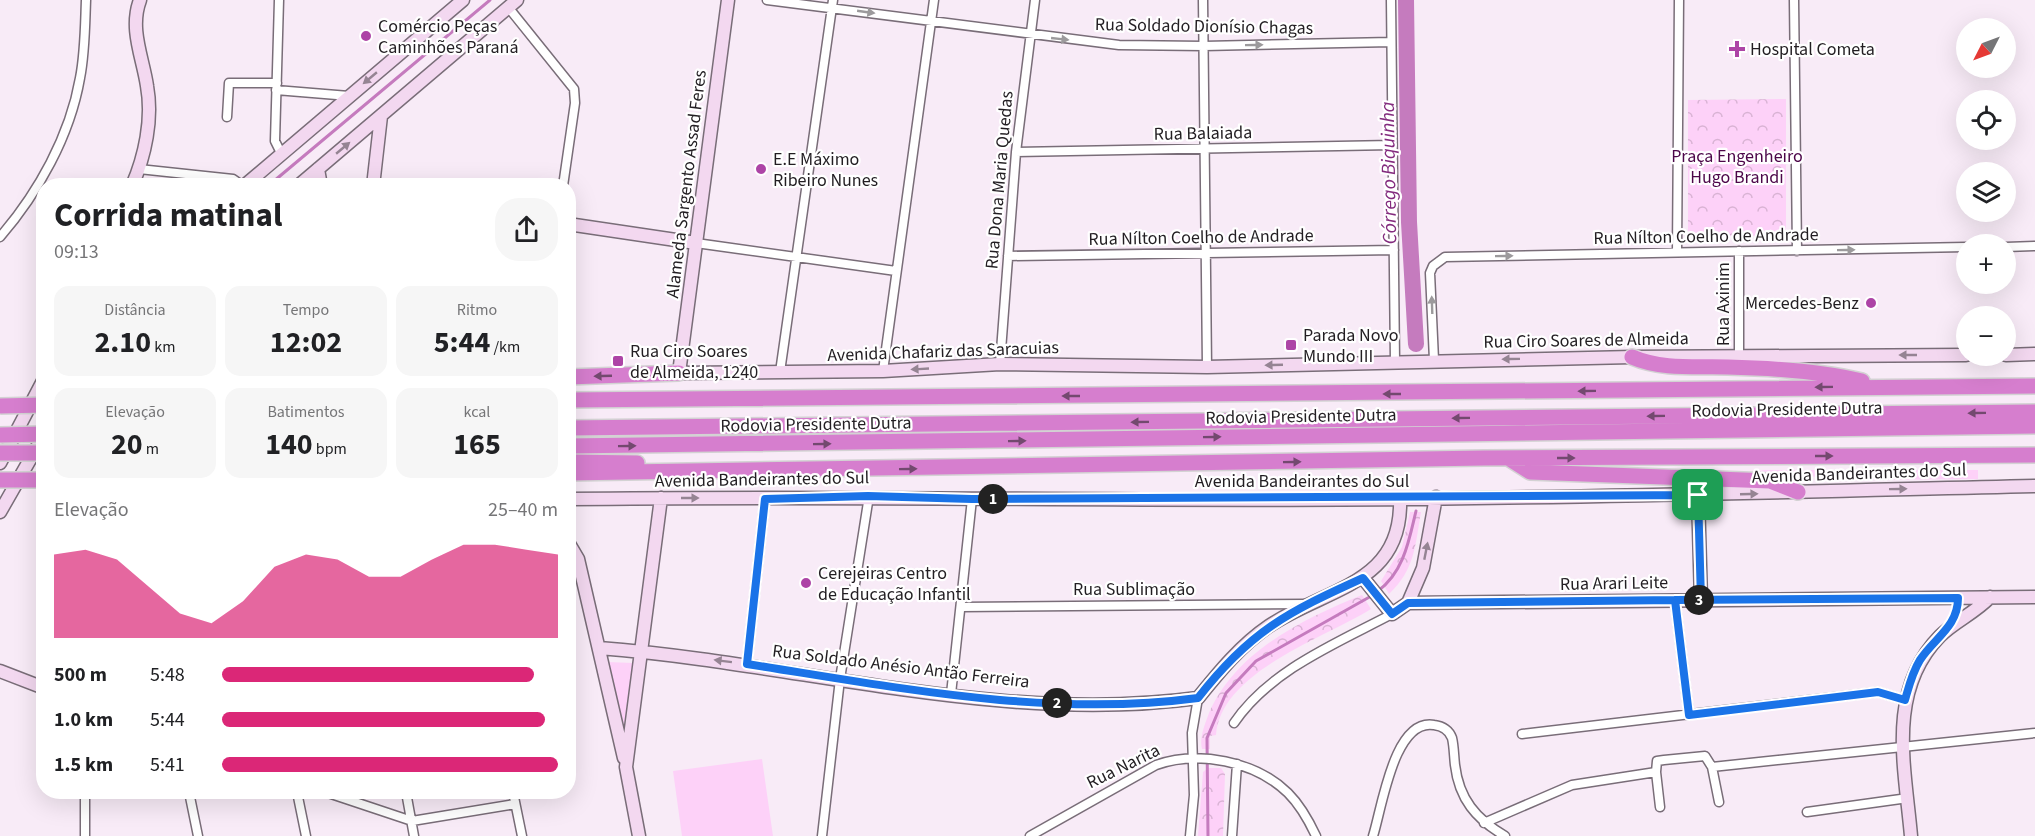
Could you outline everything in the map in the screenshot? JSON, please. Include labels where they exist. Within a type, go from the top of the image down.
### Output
[{"type":"highway","points":[[1632,357],[1650,364],[1742,367],[1835,375],[1883,386]]},
{"type":"highway","points":[[576,377],[679,373]]},
{"type":"highway","name":"Rodovia Presidente Dutra","points":[[576,400],[2035,386]]},
{"type":"highway","points":[[0,406],[36,405]]},
{"type":"highway","name":"Rodovia Presidente Dutra","points":[[576,428],[2035,412]]},
{"type":"highway","name":"Rodovia Presidente Dutra","points":[[576,446],[2035,426]]},
{"type":"highway","points":[[0,435],[36,435]]},
{"type":"highway","points":[[0,453],[36,453]]},
{"type":"highway","points":[[576,473],[1508,458],[2035,454]]},
{"type":"highway","points":[[1508,458],[1530,472],[1770,482],[1798,492]]},
{"type":"highway","points":[[576,462],[698,464],[723,472]]},
{"type":"highway","points":[[0,480],[36,480]]},
{"type":"street","points":[[41,178],[70,121],[80,78],[86,0]]},
{"type":"street","points":[[135,178],[146,138],[148,102],[136,35],[136,12],[140,0]]},
{"type":"street","points":[[279,0],[275,141],[281,153]]},
{"type":"street","points":[[253,178],[463,0]]},
{"type":"street","name":"Alameda Sargento Assad Feres","points":[[679,373],[728,0]]},
{"type":"street","name":"Rua Soldado Dionísio Chagas","points":[[767,0],[833,4],[931,22],[1030,36],[1119,45],[1204,46],[1391,42]]},
{"type":"street","points":[[883,371],[934,0]]},
{"type":"street","name":"Rua Dona Maria Quedas","points":[[1000,364],[1016,152],[1035,0]]},
{"type":"street","points":[[1203,0],[1207,367]]},
{"type":"street","points":[[1391,0],[1395,362]]},
{"type":"street","points":[[1677,252],[1678,0]]},
{"type":"street","points":[[1794,0],[1797,251]]},
{"type":"street","points":[[307,178],[513,4],[574,89],[575,103],[564,178]]},
{"type":"street","points":[[780,372],[833,4]]},
{"type":"street","points":[[227,117],[228,84],[277,87],[349,96]]},
{"type":"street","points":[[374,178],[381,116]]},
{"type":"street","name":"Rua Balaiada","points":[[1016,152],[1392,145]]},
{"type":"street","points":[[139,169],[233,178]]},
{"type":"street","points":[[318,169],[320,178]]},
{"type":"street","points":[[0,237],[31,198],[36,188]]},
{"type":"street","points":[[576,225],[896,271]]},
{"type":"street","points":[[2016,247],[2035,246]]},
{"type":"street","name":"Rua Nílton Coelho de Andrade","points":[[1434,360],[1430,273],[1433,266],[1446,257],[1956,248]]},
{"type":"street","name":"Rua Nílton Coelho de Andrade","points":[[1008,256],[1394,250]]},
{"type":"street","name":"Rua Axinim","points":[[1739,251],[1739,357]]},
{"type":"street","points":[[2016,354],[2035,354]]},
{"type":"street","name":"Rua Ciro Soares de Almeida","points":[[1207,367],[1434,360],[1956,355]]},
{"type":"street","name":"Avenida Chafariz das Saracuias","points":[[679,373],[883,371],[1000,364],[1207,367]]},
{"type":"street","points":[[0,463],[36,394]]},
{"type":"street","points":[[0,511],[36,449]]},
{"type":"street","name":"Avenida Bandeirantes do Sul","points":[[576,500],[868,496],[972,499],[1400,499],[1698,495],[2035,486]]},
{"type":"street","points":[[1698,495],[1701,600]]},
{"type":"street","points":[[822,836],[840,679],[868,496]]},
{"type":"street","points":[[1234,723],[1254,698],[1308,657],[1392,614],[1408,603],[1423,568],[1436,497]]},
{"type":"street","points":[[626,767],[661,498]]},
{"type":"street","points":[[747,664],[765,499]]},
{"type":"street","points":[[951,694],[972,499]]},
{"type":"street","points":[[1190,836],[1197,759],[1192,733],[1198,698],[1253,637],[1306,604],[1366,581],[1392,544],[1399,519],[1400,499]]},
{"type":"street","points":[[576,556],[626,767],[639,836]]},
{"type":"street","points":[[1366,581],[1392,614]]},
{"type":"street","points":[[1911,836],[1902,745],[1905,700],[1913,673],[1921,660],[1952,625],[1977,610],[1990,597]]},
{"type":"street","name":"Rua Arari Leite","points":[[1408,603],[2035,597]]},
{"type":"street","points":[[1952,625],[1958,598]]},
{"type":"street","points":[[1675,600],[1689,715]]},
{"type":"street","name":"Rua Sublimação","points":[[961,607],[1306,604]]},
{"type":"street","name":"Rua Soldado Anésio Antão Ferreira","points":[[599,648],[747,664],[951,694],[1094,706],[1153,704],[1198,698]]},
{"type":"street","points":[[0,671],[36,685]]},
{"type":"street","points":[[1522,734],[1878,692],[1905,700]]},
{"type":"street","points":[[1372,836],[1399,749],[1410,733],[1418,727],[1429,724],[1444,728],[1450,734],[1460,791],[1466,804],[1484,823],[1505,836]]},
{"type":"street","points":[[1712,767],[1902,745],[2035,733]]},
{"type":"street","points":[[1660,807],[1657,761],[1705,756],[1712,767],[1719,802]]},
{"type":"street","name":"Rua Narita","points":[[1030,836],[1144,770],[1167,761],[1197,759],[1237,764],[1276,783],[1289,794],[1316,836]]},
{"type":"street","points":[[1232,836],[1237,764]]},
{"type":"street","points":[[1484,823],[1561,788],[1656,772]]},
{"type":"street","points":[[1807,812],[1908,798]]},
{"type":"street","points":[[85,799],[85,836]]},
{"type":"street","points":[[190,799],[198,836]]},
{"type":"street","points":[[298,799],[306,836]]},
{"type":"street","points":[[346,799],[411,821],[515,804]]},
{"type":"street","points":[[407,799],[414,836]]},
{"type":"street","points":[[514,799],[522,836]]},
{"type":"green space","name":"Praça Engenheiro Hugo Brandi","points":[[1786,99],[1786,232],[1782,236],[1691,236],[1688,233],[1688,100]]},
{"type":"green space","points":[[1764,470],[1978,470],[1978,479],[1859,480],[1754,472]]},
{"type":"green space","points":[[1410,512],[1421,512],[1415,546],[1409,566],[1398,585],[1389,594],[1381,581],[1402,547]]},
{"type":"green space","points":[[1362,595],[1371,609],[1278,659],[1236,692],[1222,712],[1216,735],[1210,736],[1210,749],[1202,749],[1202,736],[1209,713],[1221,691],[1236,672],[1254,655],[1295,627]]},
{"type":"green space","points":[[607,662],[633,663],[624,725]]},
{"type":"green space","points":[[762,759],[773,836],[682,836],[673,771]]},
{"type":"green space","points":[[1208,768],[1221,768],[1225,774],[1223,836],[1198,836],[1203,772]]},
{"type":"waterway","points":[[278,178],[490,0]]},
{"type":"waterway","name":"Córrego Biquinha","points":[[1406,0],[1409,222],[1416,344]]},
{"type":"waterway","name":"Córrego Biquinha","points":[[1378,591],[1394,575],[1400,565],[1416,511]]},
{"type":"waterway","name":"Córrego Biquinha","points":[[1208,836],[1207,738],[1226,693],[1256,661],[1373,595]]},
{"type":"place","name":"Comércio Peças Caminhões Paraná","points":[[366,36]]},
{"type":"place","name":"Hospital Cometa","points":[[1737,49]]},
{"type":"place","name":"E.E Máximo Ribeiro Nunes","points":[[761,169]]},
{"type":"place","name":"Mercedes-Benz","points":[[1871,303]]},
{"type":"place","name":"Parada Novo Mundo III","points":[[1291,345]]},
{"type":"place","name":"Rua Ciro Soares de Almeida, 1240","points":[[618,361]]},
{"type":"place","name":"Cerejeiras Centro de Educação Infantil","points":[[806,583]]},
{"type":"route","points":[[1698,495],[1402,499],[972,499],[868,496],[765,499],[747,664],[951,694],[1094,706],[1153,704],[1198,698],[1228,662],[1253,637],[1306,604],[1363,578],[1392,614],[1408,603],[1675,600],[1701,600],[1829,600],[1958,598],[1957,612],[1952,625],[1930,647],[1921,660],[1913,673],[1905,700],[1887,693],[1863,693],[1689,715],[1675,600],[1701,600],[1698,495]]}]
